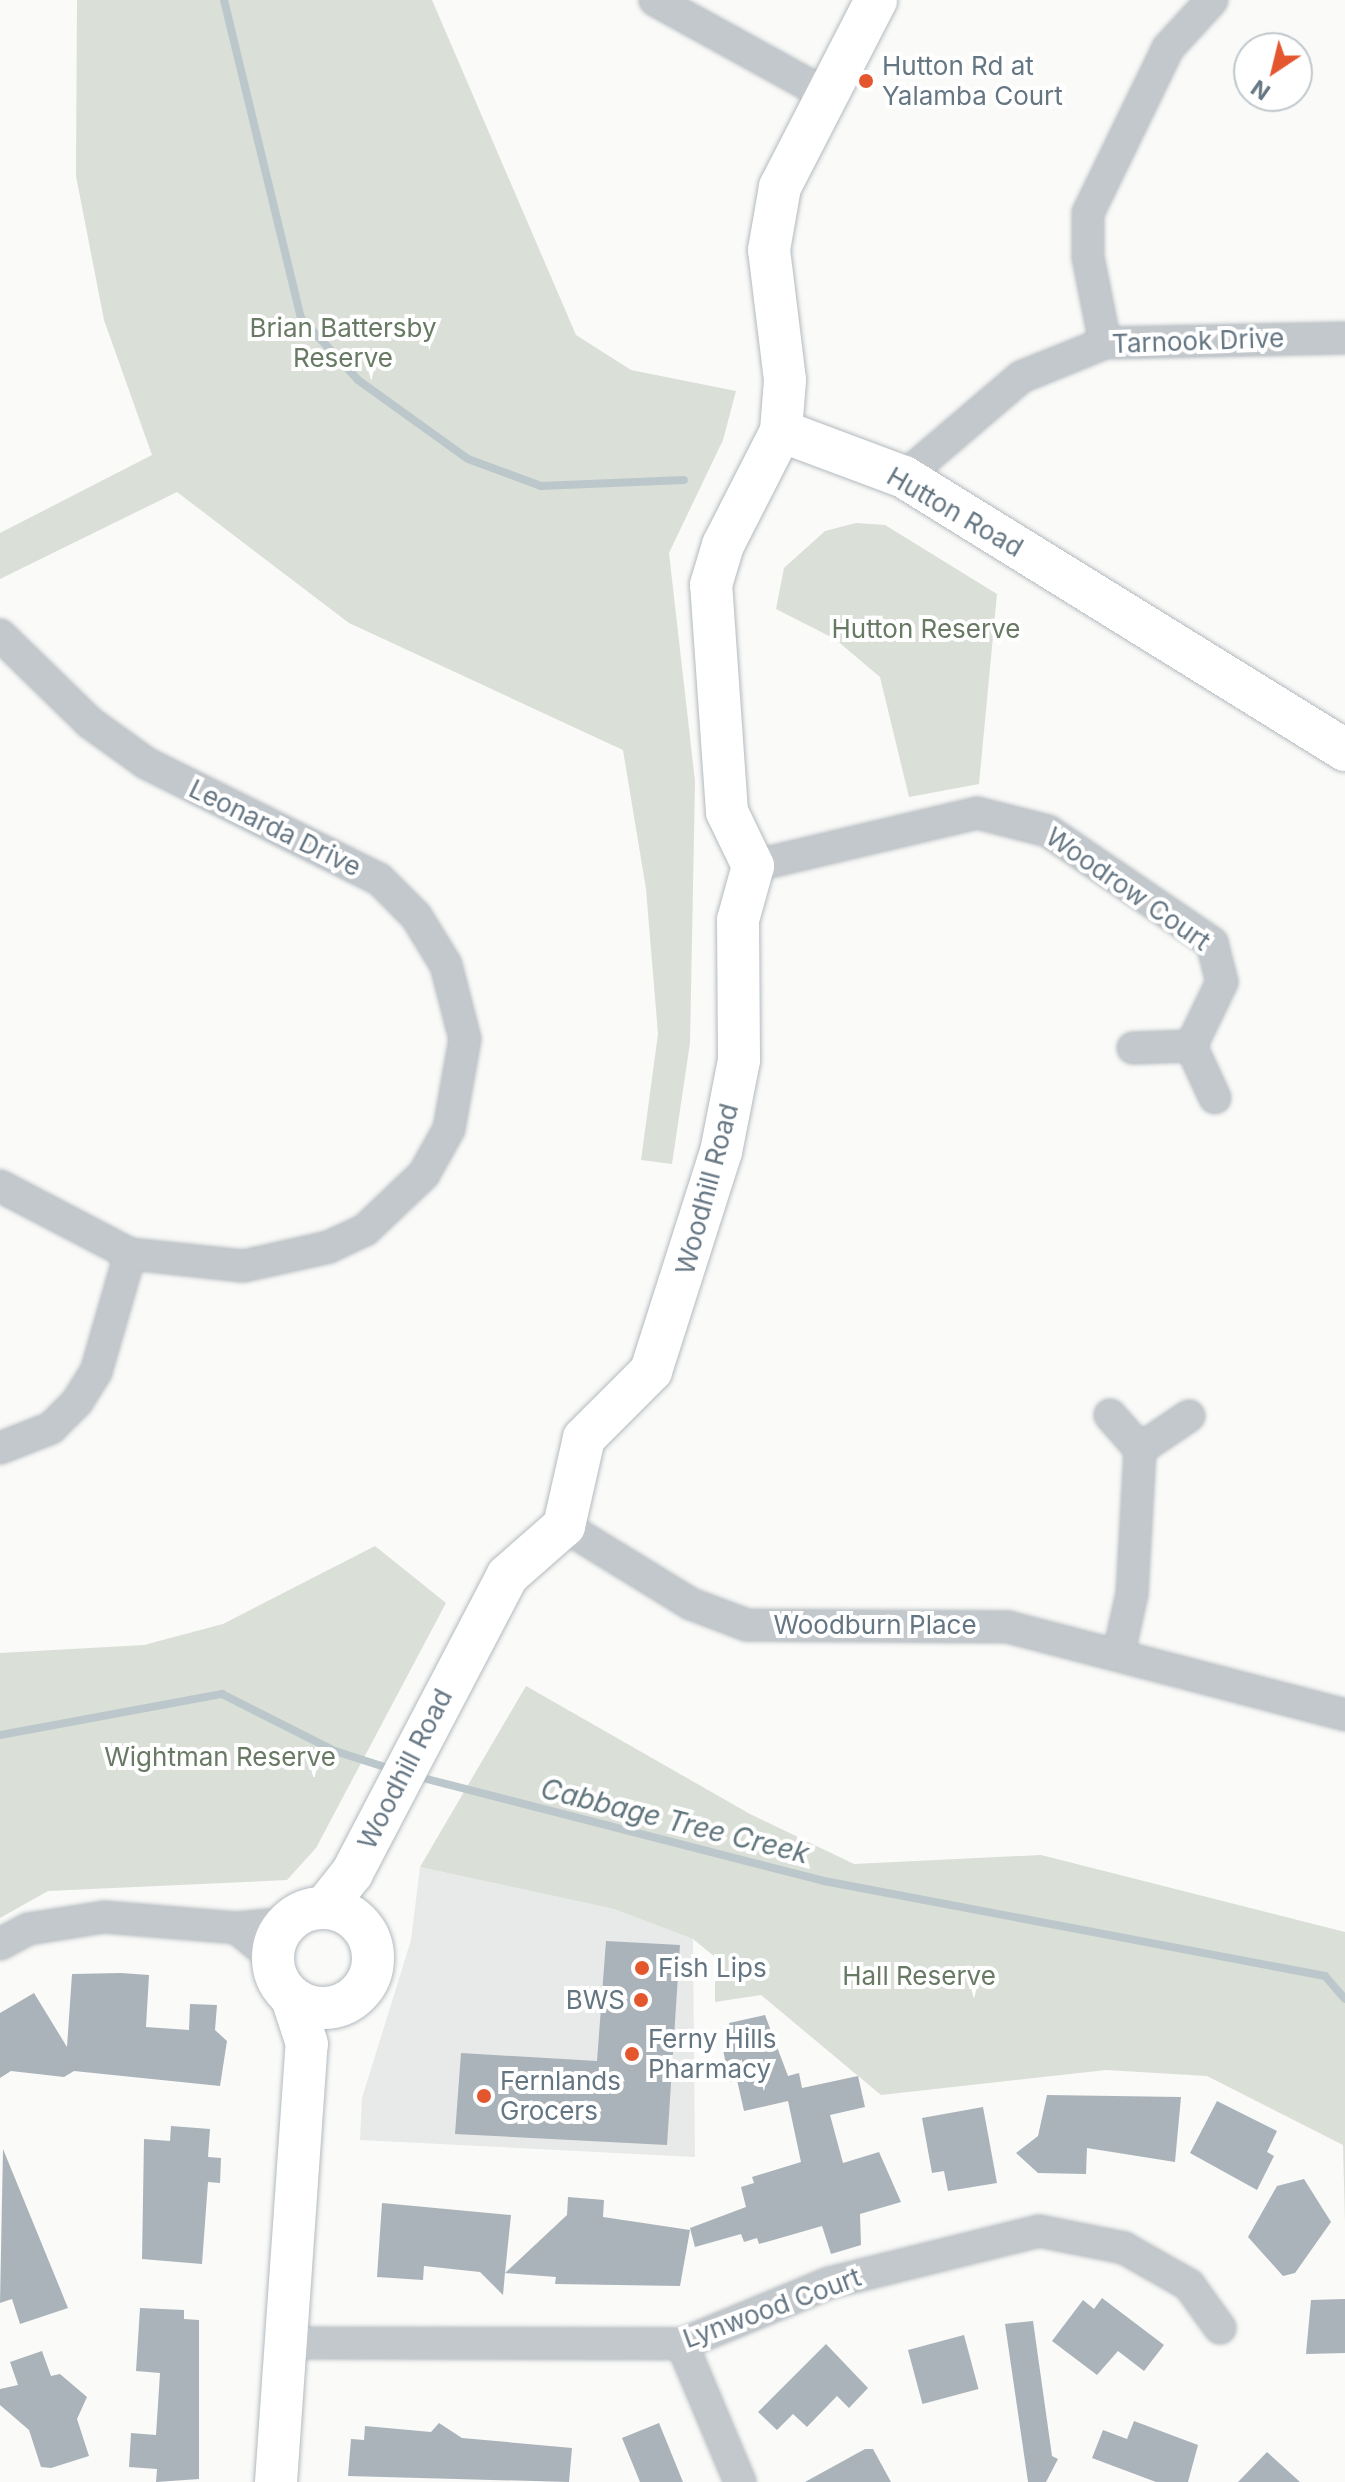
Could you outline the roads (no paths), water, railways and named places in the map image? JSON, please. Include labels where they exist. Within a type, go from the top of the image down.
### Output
[{"type":"street","points":[[655,0],[825,94]]},
{"type":"street","points":[[753,866],[727,812],[711,585],[723,545],[781,431],[785,380],[772,221],[825,94],[876,0]]},
{"type":"street","points":[[1105,343],[1088,257],[1088,213],[1168,48],[1212,0]]},
{"type":"street","name":"Tarnook Drive","points":[[904,477],[1021,377],[1105,343],[1345,338]]},
{"type":"street","name":"Hutton Road","points":[[781,431],[904,477],[1345,750]]},
{"type":"street","name":"Leonarda Drive","points":[[0,635],[79,714],[146,763],[379,879],[416,916],[460,1001],[465,1039],[449,1129],[424,1174],[365,1230],[329,1247],[243,1266],[130,1254],[0,1186]]},
{"type":"street","name":"Woodrow Court","points":[[753,866],[977,813],[1004,814],[1048,831],[1212,943],[1222,982],[1191,1046]]},
{"type":"street","name":"Woodhill Road","points":[[279,1940],[338,1912],[352,1873],[409,1758],[507,1576],[564,1526],[584,1438],[651,1371],[666,1340],[721,1152],[742,1018],[738,920],[753,866]]},
{"type":"street","points":[[1133,1048],[1191,1046],[1215,1098]]},
{"type":"street","points":[[0,1448],[51,1428],[77,1402],[96,1372],[130,1254]]},
{"type":"street","points":[[1110,1415],[1140,1449],[1132,1594],[1119,1652]]},
{"type":"street","points":[[1140,1449],[1189,1416]]},
{"type":"street","name":"Woodburn Place","points":[[564,1526],[691,1604],[747,1625],[942,1621],[1119,1652],[1345,1715]]},
{"type":"street","points":[[310,2003],[361,1992],[372,1968],[370,1939],[338,1912]]},
{"type":"street","points":[[0,1944],[28,1929],[104,1917],[237,1928],[279,1940],[310,2003],[276,2482]]},
{"type":"street","name":"Lynwood Court","points":[[286,2343],[682,2344],[829,2283],[1039,2231],[1124,2248],[1189,2285],[1220,2328]]},
{"type":"street","points":[[682,2344],[740,2482]]},
{"type":"waterway","points":[[224,0],[301,318],[358,380],[468,459],[541,486],[684,480]]},
{"type":"waterway","name":"Cabbage Tree Creek","points":[[0,1735],[222,1694],[335,1751],[394,1770]]},
{"type":"waterway","name":"Cabbage Tree Creek","points":[[415,1776],[824,1881],[1325,1976],[1345,1999]]},
{"type":"place","name":"Hutton Rd at Yalamba Court","points":[[866,81]]},
{"type":"place","name":"Fish Lips","points":[[642,1968]]},
{"type":"place","name":"BWS","points":[[641,2000]]},
{"type":"place","name":"Ferny Hills Pharmacy","points":[[632,2054]]},
{"type":"place","name":"Fernlands Grocers","points":[[484,2096]]},
{"type":"park label","name":"Brian Battersby Reserve","points":[[343,343]]},
{"type":"park label","name":"Hutton Reserve","points":[[926,629]]},
{"type":"park label","name":"Wightman Reserve","points":[[220,1757]]},
{"type":"park label","name":"Hall Reserve","points":[[919,1976]]}]
